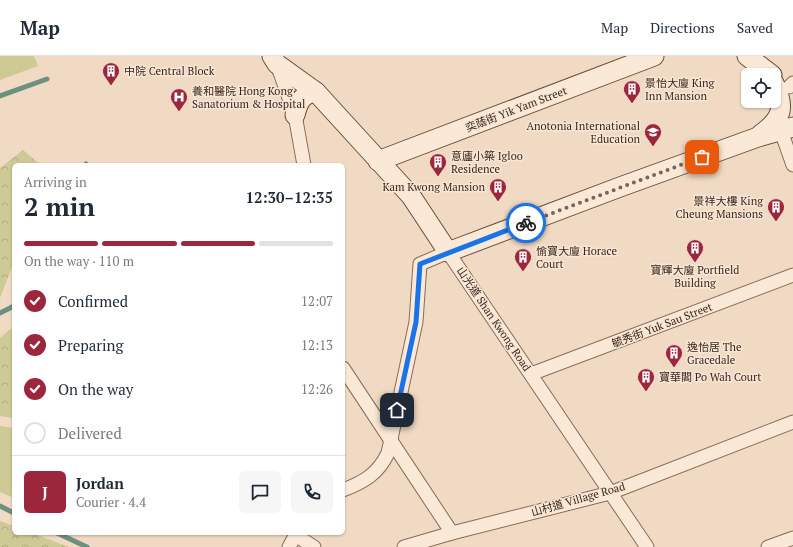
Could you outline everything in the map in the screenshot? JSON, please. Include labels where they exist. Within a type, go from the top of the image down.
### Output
[{"type":"street","name":"奕蔭街 Yik Yam Street","points":[[378,161],[654,56]]},
{"type":"street","points":[[747,56],[763,68]]},
{"type":"street","name":"山光道 Shan Kwong Road","points":[[275,60],[316,92],[411,196],[647,547]]},
{"type":"street","points":[[275,60],[295,115],[304,163]]},
{"type":"street","points":[[295,115],[298,104],[302,99],[309,93],[316,92]]},
{"type":"street","points":[[758,137],[775,122],[781,108]]},
{"type":"street","points":[[345,489],[358,484],[372,475],[383,464],[388,453],[416,322],[420,264],[620,187],[758,137],[787,129],[793,164]]},
{"type":"street","name":"毓秀街 Yuk Sau Street","points":[[531,374],[793,275]]},
{"type":"street","points":[[345,371],[452,533]]},
{"type":"street","name":"山村道 Village Road","points":[[404,547],[452,533],[610,493],[793,422]]},
{"type":"street","points":[[289,547],[295,535]]},
{"type":"street","points":[[298,535],[314,547]]},
{"type":"street","points":[[768,547],[793,538]]},
{"type":"green space","points":[[0,56],[34,56],[38,66],[0,80]]},
{"type":"green space","points":[[23,150],[39,163],[12,163],[12,267],[0,298],[0,168]]},
{"type":"green space","points":[[12,328],[12,418],[0,416],[0,338]]},
{"type":"green space","points":[[0,426],[12,428],[12,497],[0,492]]},
{"type":"green space","points":[[0,521],[12,525],[12,535],[37,535],[69,547],[0,547]]},
{"type":"waterway","points":[[0,96],[47,79]]},
{"type":"waterway","points":[[0,313],[12,307]]},
{"type":"waterway","points":[[0,506],[12,512]]},
{"type":"waterway","points":[[61,535],[87,547]]},
{"type":"way so far","points":[[526,223],[702,157]]},
{"type":"place","name":"中院 Central Block","points":[[111,86]]},
{"type":"place","name":"景怡大廈 King Inn Mansion","points":[[632,104]]},
{"type":"place","name":"養和醫院 Hong Kong Sanatorium & Hospital","points":[[179,112]]},
{"type":"place","name":"Anotonia International Education","points":[[653,147]]},
{"type":"place","name":"意廬小築 Igloo Residence","points":[[438,177]]},
{"type":"place","name":"Kam Kwong Mansion","points":[[498,202]]},
{"type":"place","name":"景祥大樓 King Cheung Mansions","points":[[776,222]]},
{"type":"place","name":"寶輝大廈 Portfield Building","points":[[695,263]]},
{"type":"place","name":"愉寶大廈 Horace Court","points":[[523,272]]},
{"type":"place","name":"逸怡居 The Gracedale","points":[[674,368]]},
{"type":"place","name":"寶華閣 Po Wah Court","points":[[646,392]]},
{"type":"route","points":[[397,410],[416,322],[420,264],[526,223]]}]
